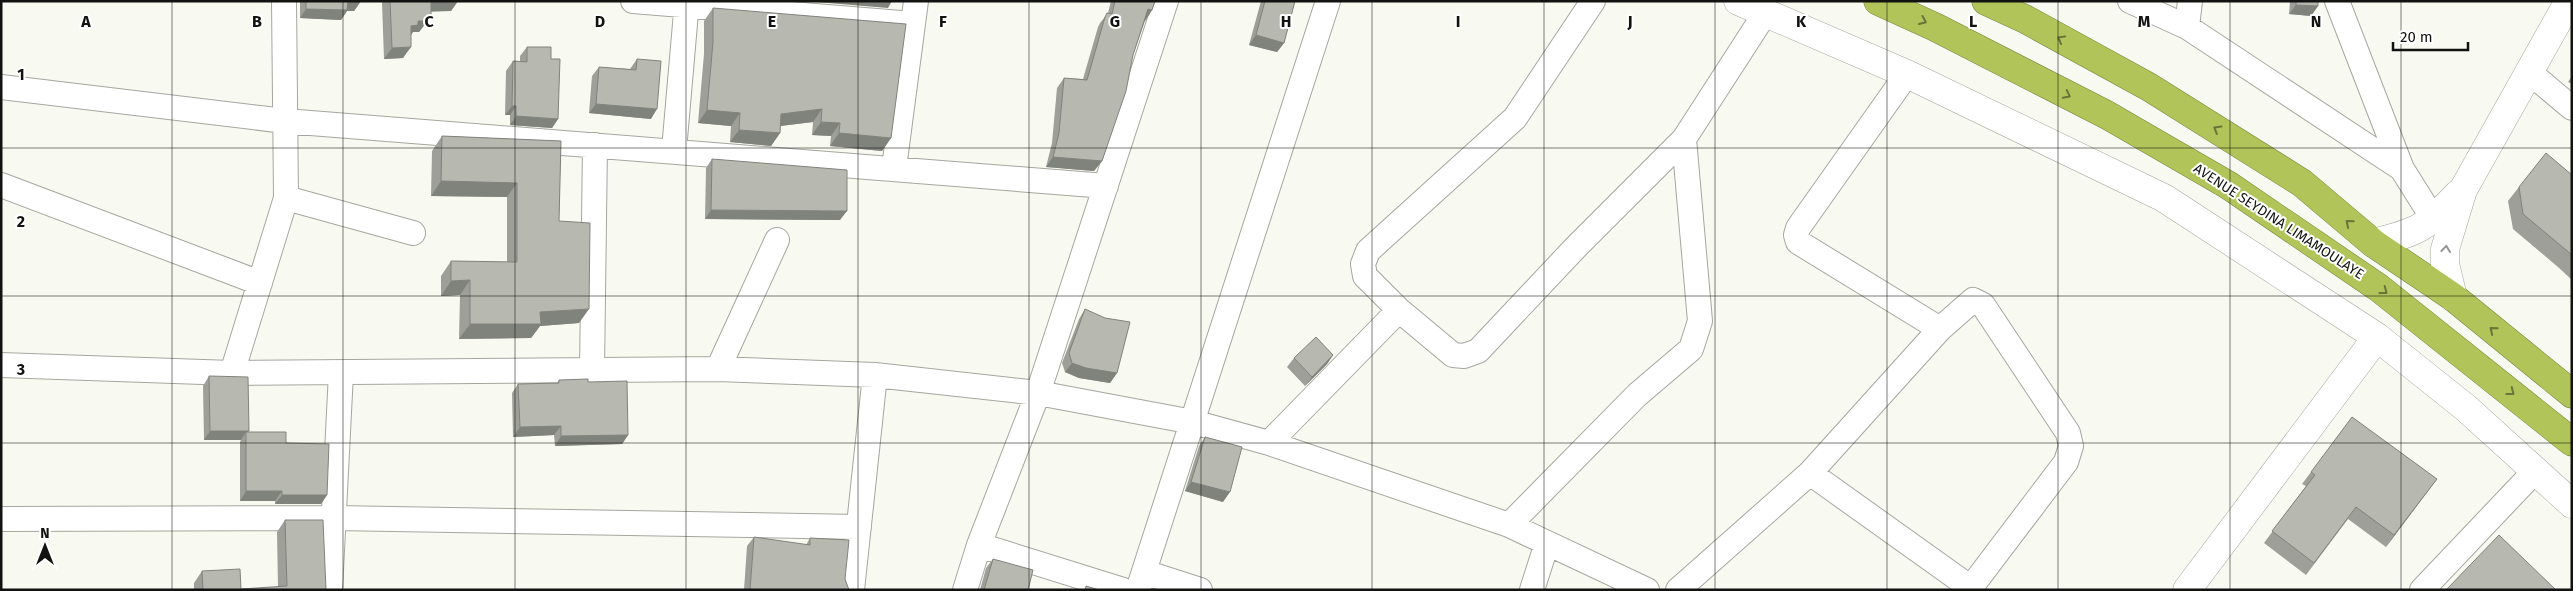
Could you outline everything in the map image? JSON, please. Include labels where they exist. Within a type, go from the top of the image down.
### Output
[{"type":"highway","name":"AVENUE SEYDINA LIMAMOULAYE","points":[[1878,1],[1935,27],[2107,116],[2228,185],[2380,288],[2572,442]]},
{"type":"highway","points":[[1986,1],[2025,19],[2149,87],[2237,141],[2302,184],[2373,243],[2453,297],[2572,394]]},
{"type":"street","points":[[232,373],[286,198],[284,1]]},
{"type":"street","points":[[633,1],[914,13],[894,168]]},
{"type":"street","points":[[965,590],[979,545],[1038,393],[1166,1]]},
{"type":"street","points":[[1200,590],[1141,581],[1328,1]]},
{"type":"street","points":[[1593,1],[1515,118],[1368,251],[1362,264],[1365,276],[1399,310],[1453,355],[1464,356],[1478,351],[1575,248],[1684,139],[1766,12]]},
{"type":"street","points":[[1738,1],[1907,74],[2164,198],[2377,337],[2466,408],[2572,504]]},
{"type":"street","points":[[2130,1],[2187,27],[2402,169]]},
{"type":"street","points":[[2187,27],[2190,1]]},
{"type":"street","points":[[2337,1],[2402,169],[2434,220]]},
{"type":"street","points":[[674,150],[687,3]]},
{"type":"street","points":[[2453,297],[2445,264],[2445,249],[2463,190],[2529,72],[2563,6]]},
{"type":"street","points":[[2529,72],[2572,108]]},
{"type":"street","points":[[1907,74],[1796,235],[1798,242],[1940,329]]},
{"type":"street","points":[[1,87],[285,121],[674,150],[1106,186]]},
{"type":"street","points":[[1509,525],[1637,395],[1691,349],[1700,321],[1684,139]]},
{"type":"street","points":[[592,371],[595,145]]},
{"type":"street","points":[[1,185],[260,283]]},
{"type":"street","points":[[2373,243],[2403,236],[2434,220],[2463,190]]},
{"type":"street","points":[[286,198],[413,233]]},
{"type":"street","points":[[718,369],[777,240]]},
{"type":"street","points":[[1678,590],[1810,473],[1940,329],[1968,303],[1978,301],[1983,304],[2068,433],[2071,446],[2066,462],[1970,589],[1810,473]]},
{"type":"street","points":[[1268,444],[1399,310]]},
{"type":"street","points":[[2188,590],[2377,337]]},
{"type":"street","points":[[1,365],[232,373],[718,369],[876,376],[1038,393],[1193,422],[1268,444],[1509,525],[1647,590]]},
{"type":"street","points":[[330,590],[341,373]]},
{"type":"street","points":[[852,590],[876,376]]},
{"type":"street","points":[[2422,590],[2536,470]]},
{"type":"street","points":[[1,520],[334,518],[858,527]]},
{"type":"street","points":[[1532,590],[1546,543]]},
{"type":"street","points":[[979,545],[1123,590]]},
{"type":"building","points":[[306,1],[348,1],[347,10],[306,9]]},
{"type":"building","points":[[390,1],[431,1],[431,16],[427,16],[427,21],[418,21],[418,25],[411,26],[411,47],[392,48]]},
{"type":"building","points":[[1115,1],[1155,1],[1152,10],[1148,9],[1133,55],[1126,91],[1102,161],[1053,157],[1059,133],[1064,78],[1087,80],[1105,17],[1107,13],[1112,14]]},
{"type":"building","points":[[1265,1],[1295,1],[1284,43],[1256,35]]},
{"type":"building","points":[[2296,1],[2318,1],[2318,6],[2296,5]]},
{"type":"building","points":[[713,8],[906,24],[891,138],[839,133],[840,123],[821,122],[822,109],[781,114],[780,133],[739,130],[740,113],[707,110],[713,42]]},
{"type":"building","points":[[527,47],[551,47],[551,59],[560,59],[558,119],[516,116],[516,106],[512,106],[513,61],[527,62]]},
{"type":"building","points":[[637,59],[661,61],[657,109],[596,104],[599,67],[636,70]]},
{"type":"building","points":[[442,136],[561,141],[559,221],[590,223],[589,309],[540,312],[541,324],[470,324],[470,280],[451,281],[451,261],[517,262],[517,183],[441,181]]},
{"type":"building","points":[[2546,153],[2572,175],[2572,255],[2523,214],[2519,187]]},
{"type":"building","points":[[712,159],[847,170],[847,211],[711,210]]},
{"type":"building","points":[[1085,309],[1105,318],[1130,322],[1117,373],[1086,368],[1072,363],[1069,353]]},
{"type":"building","points":[[1316,337],[1333,355],[1312,377],[1294,358]]},
{"type":"building","points":[[209,376],[248,377],[249,431],[210,431]]},
{"type":"building","points":[[588,379],[588,382],[627,381],[628,435],[561,436],[561,426],[520,427],[518,384],[559,383],[559,380]]},
{"type":"building","points":[[2352,417],[2437,479],[2394,535],[2356,507],[2314,563],[2272,531],[2315,475],[2311,472]]},
{"type":"building","points":[[246,432],[286,432],[286,443],[329,444],[327,495],[282,495],[282,491],[246,491]]},
{"type":"building","points":[[1205,437],[1242,447],[1230,492],[1191,482]]},
{"type":"building","points":[[285,520],[323,520],[326,590],[203,590],[202,571],[240,569],[241,589],[287,586]]},
{"type":"building","points":[[2499,535],[2556,590],[2446,590]]},
{"type":"building","points":[[754,537],[810,545],[810,538],[849,540],[845,579],[849,590],[750,590]]},
{"type":"building","points":[[993,559],[1033,570],[1028,590],[984,590]]},
{"type":"building","points":[[1086,586],[1099,590],[1085,590]]}]
